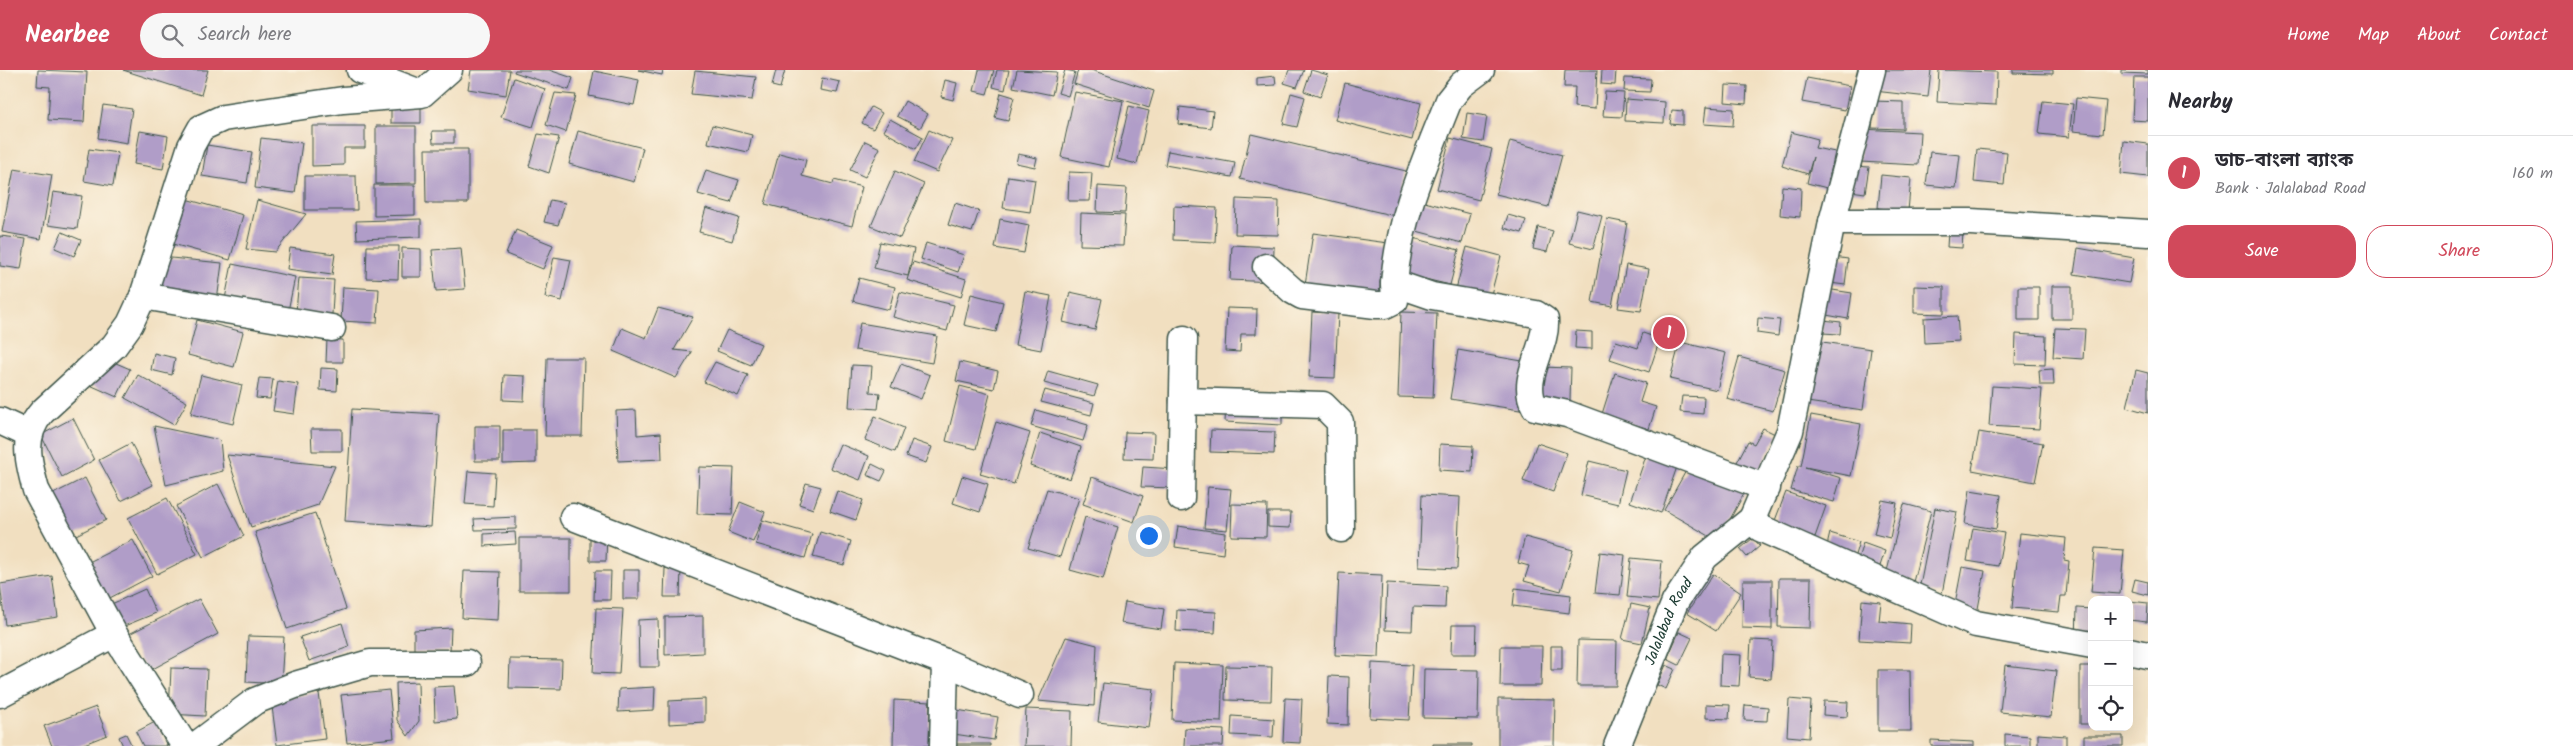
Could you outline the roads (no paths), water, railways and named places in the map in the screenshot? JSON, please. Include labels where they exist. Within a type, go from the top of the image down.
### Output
[{"type":"street","points":[[360,70],[422,94]]},
{"type":"street","points":[[185,746],[114,634],[36,490],[29,467],[28,434],[35,420],[42,412],[114,346],[130,324],[143,296],[191,146],[201,128],[223,118],[334,101],[422,94],[449,70]]},
{"type":"street","points":[[1266,267],[1293,291],[1302,296],[1376,305],[1384,305],[1395,300],[1396,260],[1406,210],[1449,100],[1461,85],[1481,70]]},
{"type":"street","points":[[1872,70],[1832,222],[1790,431],[1752,519],[1760,528],[1976,624],[2088,644]]},
{"type":"street","points":[[1832,222],[1970,222],[2148,233]]},
{"type":"street","points":[[1394,284],[1432,296],[1536,314],[1545,320],[1546,332],[1532,370],[1530,398],[1535,407],[1567,414],[1767,488]]},
{"type":"street","points":[[143,296],[332,328]]},
{"type":"street","points":[[1181,498],[1184,339]]},
{"type":"street","points":[[1183,401],[1322,406],[1340,422],[1341,529]]},
{"type":"street","points":[[0,421],[28,434]]},
{"type":"street","points":[[573,517],[945,662],[1020,695]]},
{"type":"street","name":"Jalalabad Road","points":[[1617,746],[1675,602],[1705,557],[1752,519]]},
{"type":"street","points":[[0,694],[114,634]]},
{"type":"street","points":[[2133,652],[2148,655]]},
{"type":"street","points":[[943,746],[945,662]]},
{"type":"street","points":[[195,746],[255,701],[295,685],[370,663],[467,663]]},
{"type":"place","name":"ডাচ-বাংলা ব্যাংক","points":[[1669,333]]}]
